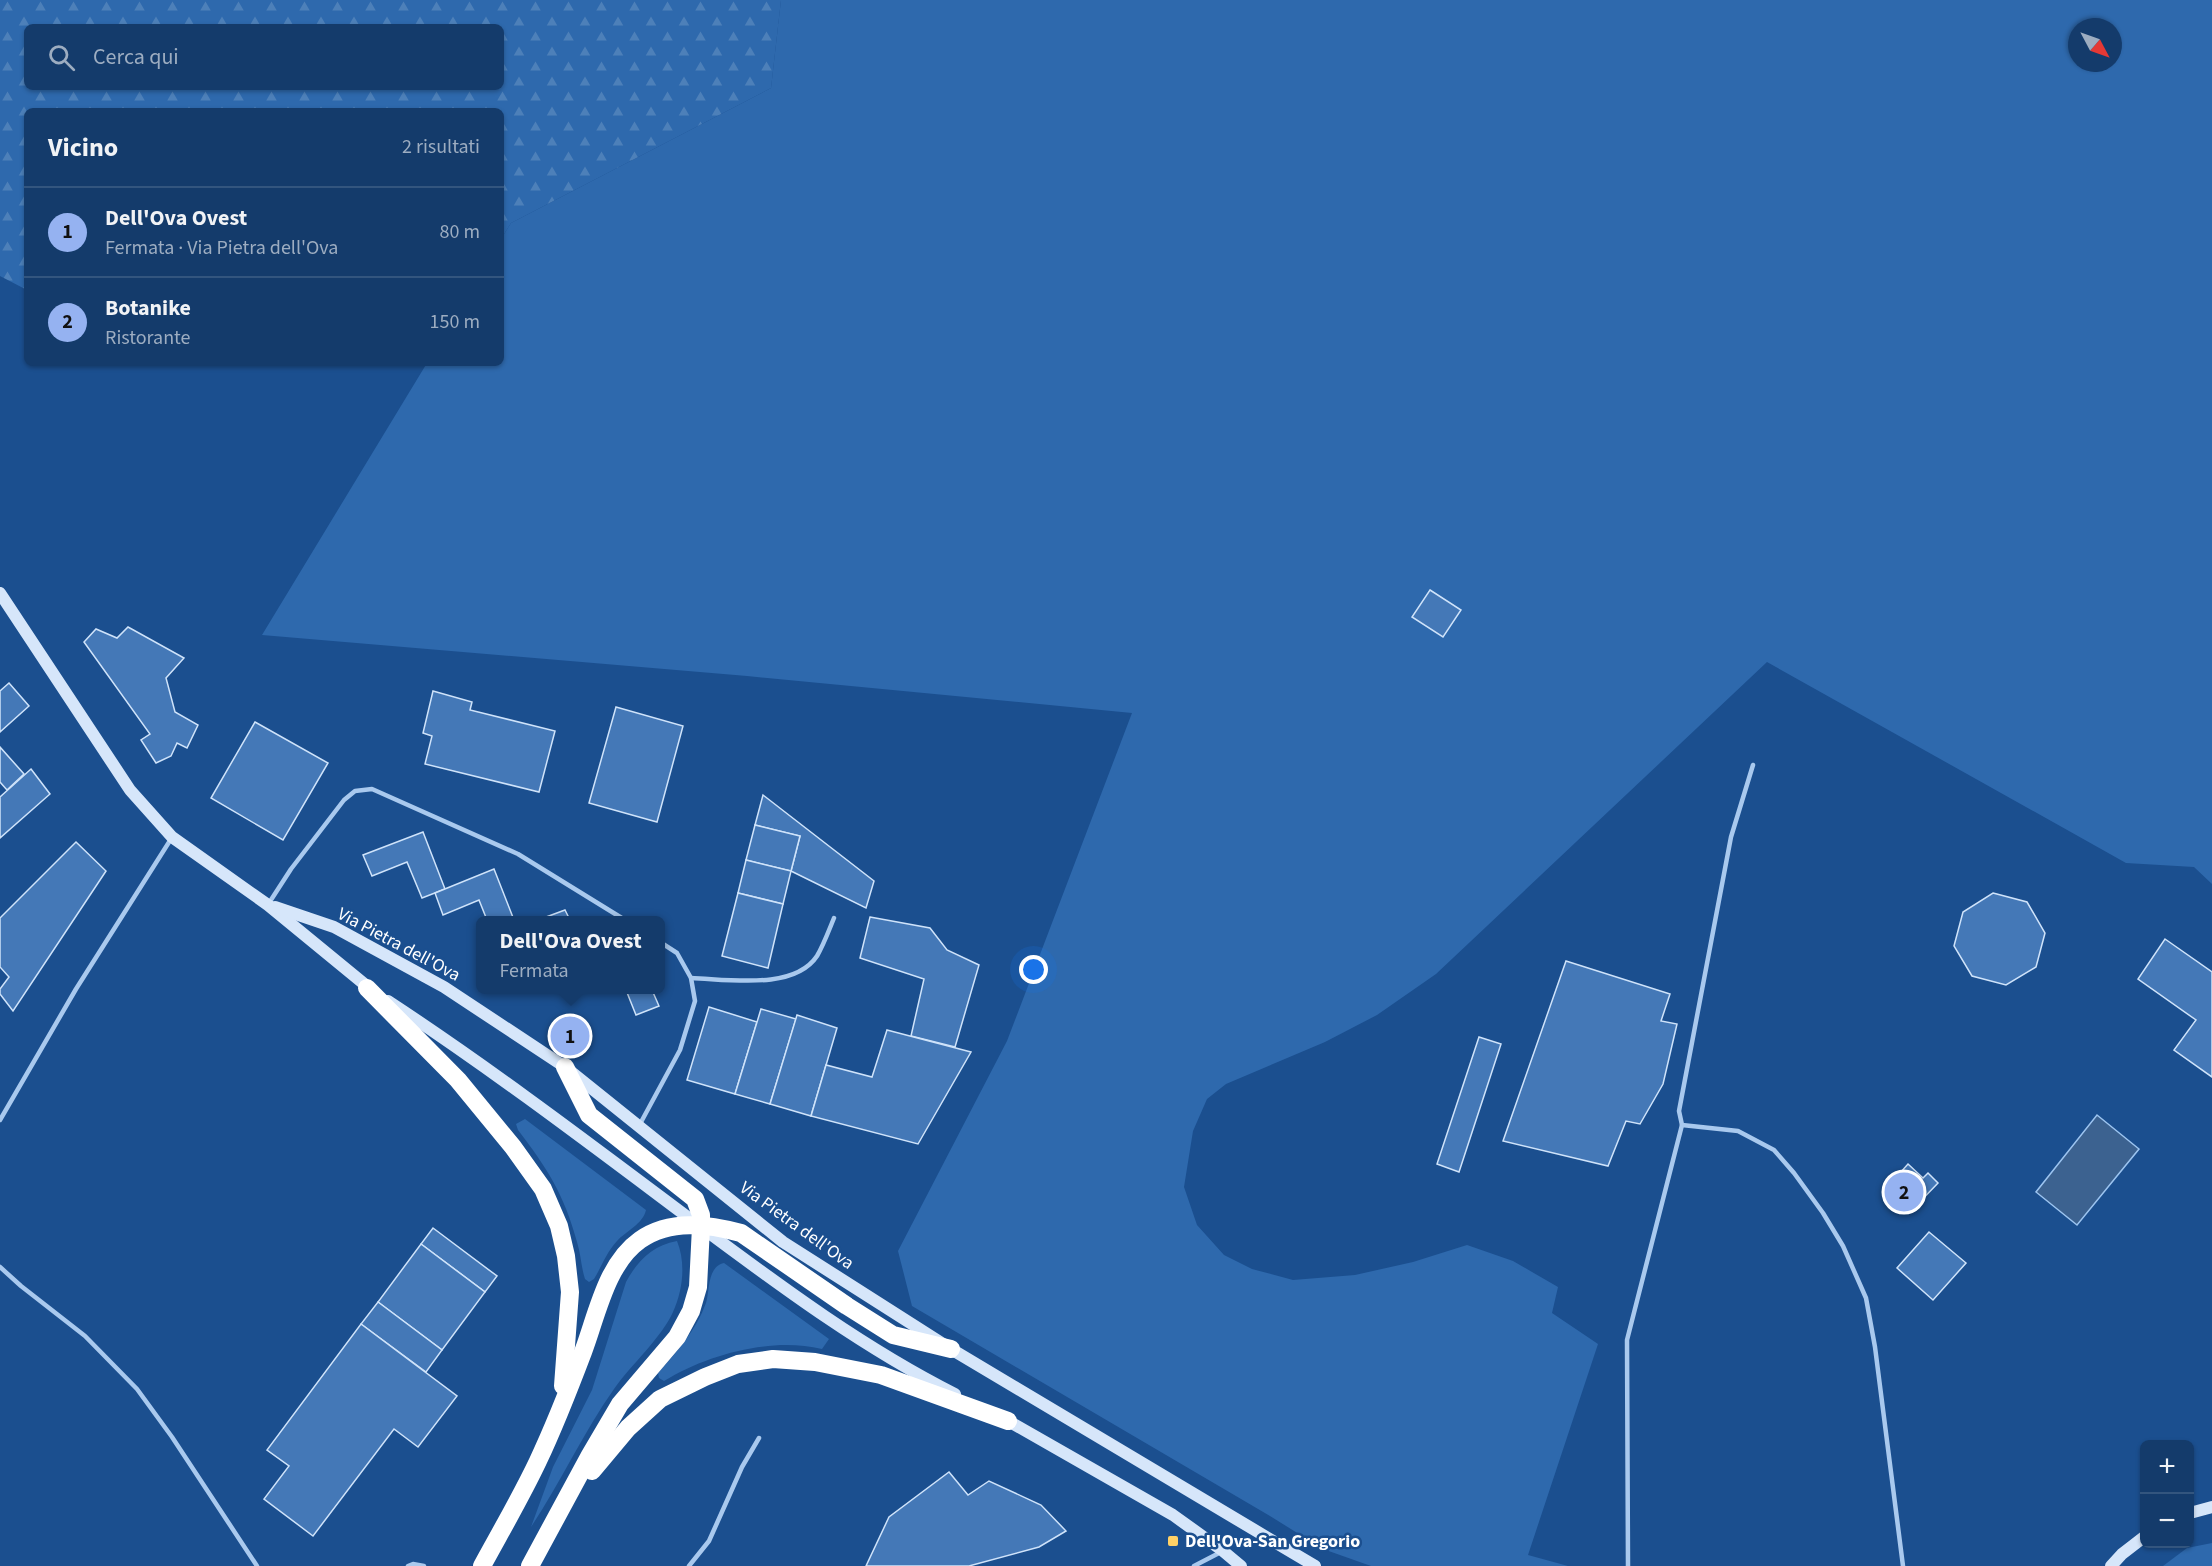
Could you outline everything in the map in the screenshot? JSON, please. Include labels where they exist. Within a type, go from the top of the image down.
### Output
[{"type":"highway","points":[[367,988],[458,1080],[513,1147],[543,1190],[561,1236],[570,1292],[568,1341],[560,1412]]},
{"type":"highway","points":[[530,1566],[620,1404],[677,1337],[691,1311],[698,1287],[701,1215],[695,1199],[590,1115],[565,1067]]},
{"type":"highway","points":[[482,1566],[537,1463],[560,1412],[607,1287],[621,1258],[639,1240],[661,1228],[677,1225],[723,1228],[741,1233],[827,1293],[893,1335],[951,1349]]},
{"type":"highway","points":[[559,1513],[609,1448],[660,1399],[738,1364],[774,1359],[815,1362],[880,1375],[1008,1421]]},
{"type":"main road","name":"Via Pietra dell'Ova","points":[[0,593],[130,790],[172,837],[268,905],[367,988],[460,1048],[793,1296],[921,1377],[1008,1421],[1173,1515],[1241,1566]]},
{"type":"main road","name":"Via Pietra dell'Ova","points":[[268,905],[334,927],[444,987],[565,1067],[783,1242],[951,1349],[1315,1566]]},
{"type":"main road","points":[[2194,1512],[2212,1507]]},
{"type":"main road","points":[[2111,1566],[2122,1554],[2140,1541]]},
{"type":"lane","points":[[1628,1566],[1627,1340],[1682,1125],[1679,1111],[1729,848],[1753,765]]},
{"type":"lane","points":[[268,905],[291,869],[344,800],[355,791],[372,789],[518,854],[617,916]]},
{"type":"lane","points":[[0,1120],[76,989],[172,837]]},
{"type":"lane","points":[[691,978],[773,981],[800,972],[817,957],[834,918]]},
{"type":"lane","points":[[639,1127],[680,1050],[695,1000],[691,978],[677,953],[665,945]]},
{"type":"lane","points":[[1682,1125],[1738,1131],[1774,1150],[1823,1213],[1843,1246],[1866,1298],[1875,1347],[1903,1566]]},
{"type":"lane","points":[[0,1266],[21,1286],[85,1336],[137,1389],[172,1437],[257,1566]]},
{"type":"lane","points":[[689,1566],[709,1541],[742,1467],[759,1438]]},
{"type":"lane","points":[[1194,1566],[1223,1551]]},
{"type":"lane","points":[[408,1566],[412,1564],[424,1566]]},
{"type":"green space","points":[[0,0],[781,0],[771,88],[511,223],[504,234],[504,108],[24,108],[24,288],[0,276]]},
{"type":"green space","points":[[781,0],[2212,0],[2212,884],[2194,867],[2126,863],[1767,662],[1436,974],[1377,1015],[1325,1042],[1226,1084],[1207,1099],[1193,1131],[1184,1187],[1197,1225],[1224,1255],[1252,1269],[1293,1280],[1355,1275],[1413,1262],[1467,1245],[1513,1261],[1558,1287],[1552,1313],[1598,1344],[1528,1555],[1568,1566],[1371,1566],[1323,1549],[912,1306],[898,1251],[1007,1041],[1132,713],[747,676],[262,635],[425,366],[504,366],[504,234],[511,223],[771,88]]},
{"type":"green space","points":[[525,1119],[646,1210],[638,1223],[613,1246],[594,1279],[589,1282],[585,1279],[572,1225],[560,1195],[546,1169],[518,1130],[516,1124]]},
{"type":"green space","points":[[677,1241],[682,1258],[682,1277],[679,1295],[668,1322],[603,1406],[531,1527],[553,1467],[592,1390],[626,1282],[641,1261],[653,1250]]},
{"type":"green space","points":[[724,1263],[829,1339],[822,1349],[782,1345],[740,1350],[700,1363],[664,1381],[659,1378],[658,1373],[679,1349],[697,1322],[706,1303],[712,1274],[719,1265]]},
{"type":"green space","points":[[2212,1543],[2212,1566],[2163,1566],[2187,1548]]},
{"type":"shaded area","points":[[2097,1115],[2139,1149],[2077,1225],[2036,1192]]},
{"type":"building","points":[[1430,590],[1461,610],[1443,637],[1412,617]]},
{"type":"building","points":[[128,627],[184,658],[166,678],[175,712],[198,725],[187,748],[177,743],[171,756],[156,763],[141,740],[150,734],[84,642],[96,629],[117,638]]},
{"type":"building","points":[[9,683],[29,706],[0,732],[0,691]]},
{"type":"building","points":[[433,691],[472,702],[470,710],[555,731],[539,792],[425,764],[432,736],[423,733]]},
{"type":"building","points":[[616,707],[683,726],[657,822],[589,803]]},
{"type":"building","points":[[255,722],[328,763],[283,840],[211,798]]},
{"type":"building","points":[[0,747],[24,774],[7,790],[0,782]]},
{"type":"building","points":[[31,769],[50,794],[0,838],[0,797]]},
{"type":"building","points":[[763,795],[874,881],[866,908],[791,871],[800,836],[755,825]]},
{"type":"building","points":[[755,825],[800,836],[791,871],[746,860]]},
{"type":"building","points":[[423,832],[445,889],[422,898],[407,862],[372,876],[363,855]]},
{"type":"building","points":[[76,842],[106,871],[13,1011],[0,994],[0,989],[9,977],[0,967],[0,918]]},
{"type":"building","points":[[746,860],[791,871],[783,904],[738,893]]},
{"type":"building","points":[[494,869],[512,916],[485,916],[479,900],[443,915],[435,893]]},
{"type":"building","points":[[738,893],[783,904],[768,968],[722,956]]},
{"type":"building","points":[[1993,893],[2027,902],[2045,933],[2036,967],[2006,985],[1972,976],[1954,946],[1963,912]]},
{"type":"building","points":[[565,910],[568,916],[549,916]]},
{"type":"building","points":[[870,917],[930,928],[947,950],[979,965],[955,1047],[911,1036],[924,979],[860,958]]},
{"type":"building","points":[[2165,939],[2212,972],[2212,1077],[2174,1050],[2196,1020],[2138,979]]},
{"type":"building","points":[[1566,961],[1670,994],[1661,1021],[1677,1024],[1663,1084],[1640,1124],[1626,1121],[1608,1166],[1503,1141]]},
{"type":"building","points":[[628,994],[654,994],[659,1006],[636,1015]]},
{"type":"building","points":[[709,1007],[757,1022],[735,1094],[687,1080]]},
{"type":"building","points":[[761,1009],[796,1019],[770,1104],[735,1094]]},
{"type":"building","points":[[797,1015],[837,1028],[811,1116],[770,1104]]},
{"type":"building","points":[[887,1030],[971,1052],[918,1144],[811,1116],[826,1065],[872,1077]]},
{"type":"building","points":[[1479,1037],[1501,1044],[1459,1172],[1437,1164]]},
{"type":"building","points":[[1908,1164],[1923,1178],[1928,1173],[1938,1183],[1914,1208],[1910,1204],[1903,1211],[1883,1192]]},
{"type":"building","points":[[433,1228],[497,1276],[485,1292],[421,1244]]},
{"type":"building","points":[[1929,1232],[1966,1263],[1933,1300],[1897,1268]]},
{"type":"building","points":[[421,1244],[485,1292],[442,1350],[378,1302]]},
{"type":"building","points":[[378,1302],[442,1350],[426,1372],[361,1324]]},
{"type":"building","points":[[361,1324],[457,1396],[418,1447],[394,1429],[313,1536],[264,1499],[289,1466],[267,1450]]},
{"type":"building","points":[[949,1472],[968,1495],[989,1481],[1041,1505],[1066,1531],[1039,1547],[969,1566],[866,1566],[889,1517]]},
{"type":"place","name":"Dell'Ova Ovest","points":[[570,1036]]},
{"type":"place","name":"Botanike","points":[[1904,1192]]},
{"type":"place","name":"Dell'Ova-San Gregorio","points":[[1173,1541]]}]
